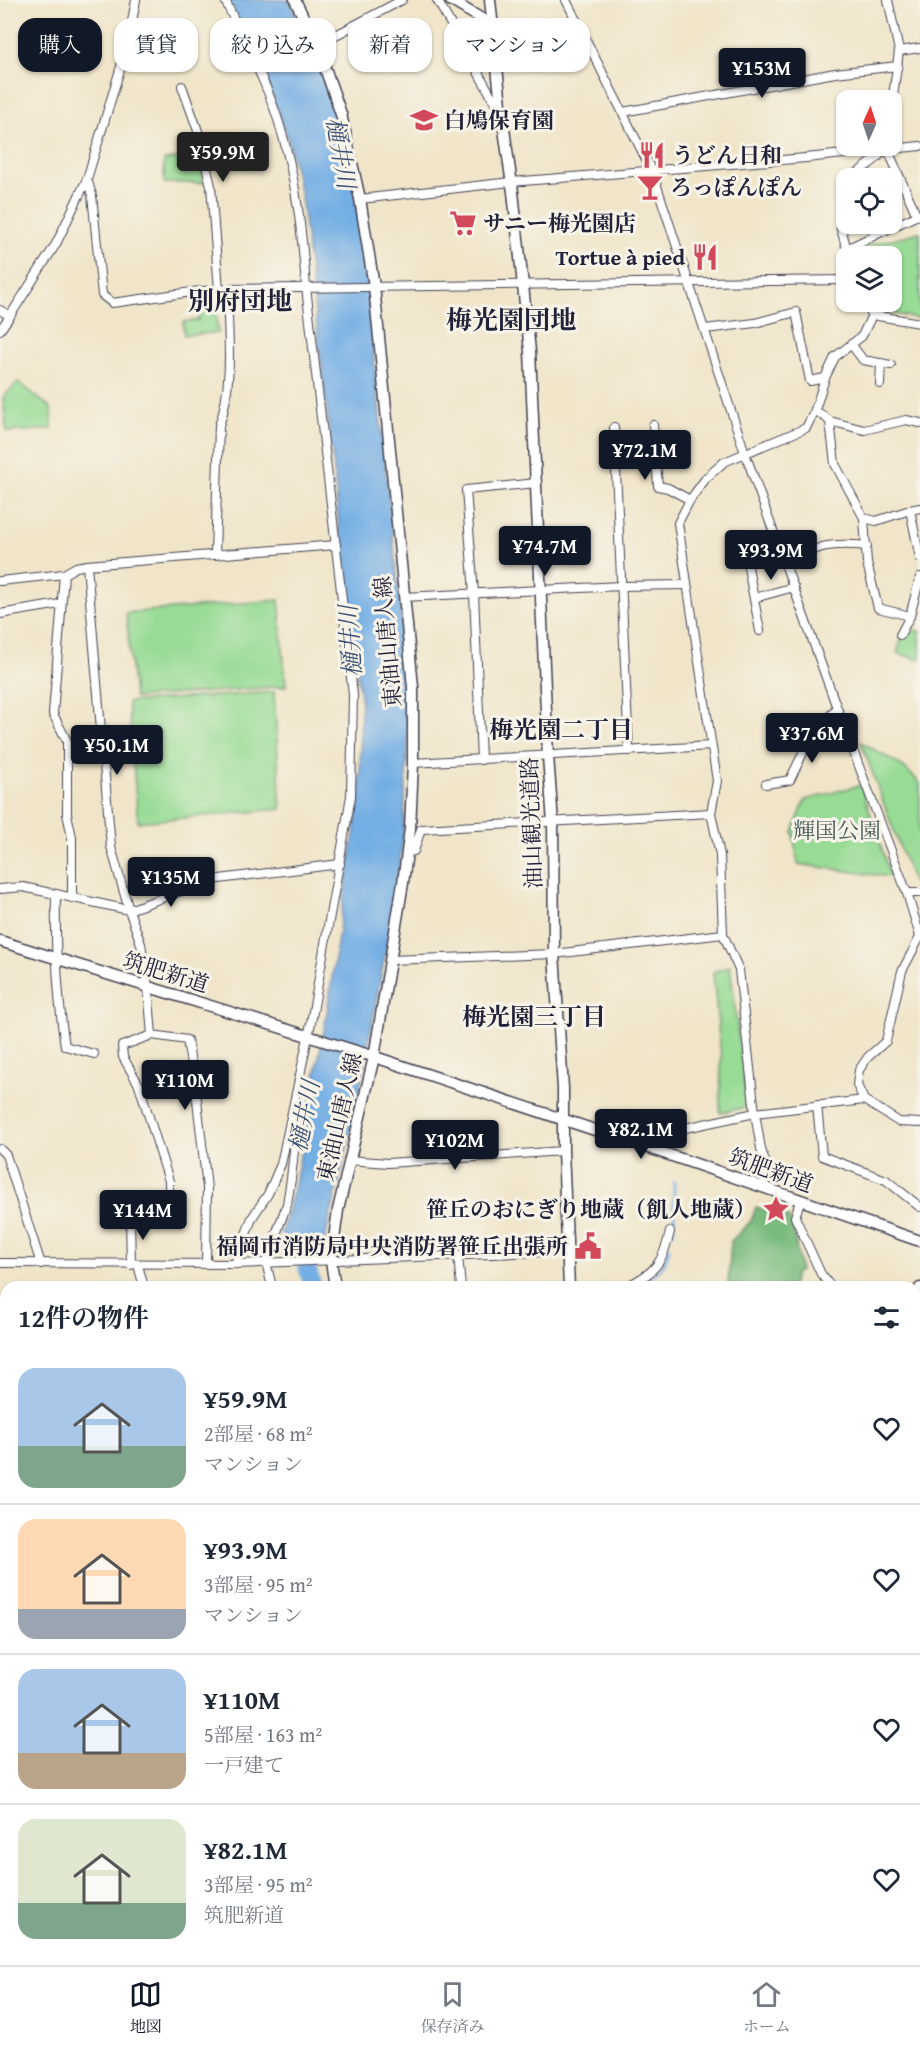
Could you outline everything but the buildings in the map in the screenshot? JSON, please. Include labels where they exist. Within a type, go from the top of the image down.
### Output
[{"type":"street","points":[[0,330],[56,244],[87,179],[128,43],[136,0]]},
{"type":"street","points":[[225,0],[266,89],[291,165],[302,225],[353,695],[351,796],[308,1037],[281,1164],[268,1194],[252,1218],[235,1264]]},
{"type":"street","name":"東油山唐人線","points":[[295,0],[304,18]]},
{"type":"street","points":[[336,35],[402,0]]},
{"type":"street","points":[[437,0],[502,114]]},
{"type":"street","points":[[450,0],[480,18]]},
{"type":"street","name":"油山観光道路","points":[[490,0],[491,18]]},
{"type":"street","points":[[566,0],[652,171],[745,453],[907,893],[920,937],[902,971],[886,1041],[868,1057],[859,1070],[857,1085],[864,1100],[899,1122],[920,1123]]},
{"type":"street","points":[[888,0],[899,51],[894,90]]},
{"type":"street","points":[[899,51],[920,48]]},
{"type":"street","points":[[623,112],[835,73],[898,66]]},
{"type":"street","name":"東油山唐人線","points":[[326,72],[341,114],[360,199],[413,687],[413,763],[407,853],[372,1056],[327,1261],[333,1281]]},
{"type":"street","name":"油山観光道路","points":[[497,72],[530,351],[553,823],[554,954],[560,1018],[569,1281]]},
{"type":"street","points":[[182,86],[198,131],[211,186],[229,359],[226,406],[219,426],[215,555]]},
{"type":"street","points":[[902,148],[920,146]]},
{"type":"street","points":[[360,199],[511,182],[836,154]]},
{"type":"street","points":[[866,168],[879,156]]},
{"type":"street","points":[[861,246],[918,215],[888,156]]},
{"type":"street","points":[[87,179],[92,195],[102,295],[112,303],[223,290],[308,287],[836,280]]},
{"type":"street","points":[[0,310],[10,316]]},
{"type":"street","points":[[705,329],[755,323],[796,312],[810,381],[825,378]]},
{"type":"street","points":[[764,1187],[767,1168],[754,1113],[740,970],[723,934],[720,855],[711,813],[717,781],[678,523],[690,500],[706,478],[724,462],[806,428],[835,357],[862,336],[872,315],[871,312]]},
{"type":"street","points":[[872,315],[920,323]]},
{"type":"street","points":[[851,344],[863,360],[891,365]]},
{"type":"street","points":[[880,384],[882,363]]},
{"type":"street","points":[[815,410],[830,421],[864,430],[906,420],[920,423]]},
{"type":"street","points":[[830,421],[835,464],[864,518],[867,563],[878,608],[910,616]]},
{"type":"street","points":[[653,425],[658,486],[668,488],[690,500]]},
{"type":"street","points":[[614,427],[629,751]]},
{"type":"street","points":[[481,760],[474,593],[466,490],[537,483]]},
{"type":"street","points":[[864,518],[876,521],[920,508]]},
{"type":"street","points":[[910,510],[920,558]]},
{"type":"street","points":[[760,631],[747,562],[785,560],[820,546],[845,544],[867,546]]},
{"type":"street","points":[[0,581],[64,574],[76,567],[87,565],[336,545]]},
{"type":"street","points":[[87,565],[111,847],[141,944],[152,1035]]},
{"type":"street","points":[[64,574],[53,714],[67,741],[67,814],[72,837],[72,898]]},
{"type":"street","points":[[900,635],[910,616],[920,577]]},
{"type":"street","points":[[404,597],[686,585]]},
{"type":"street","points":[[754,598],[794,586]]},
{"type":"street","points":[[0,614],[60,604]]},
{"type":"street","points":[[766,784],[790,780],[811,736],[837,708]]},
{"type":"street","points":[[413,763],[711,746]]},
{"type":"street","points":[[407,853],[414,850],[421,829],[711,813]]},
{"type":"street","points":[[0,889],[23,887],[129,910],[211,880],[340,864]]},
{"type":"street","points":[[907,893],[920,892]]},
{"type":"street","points":[[56,894],[55,958],[65,1046],[94,1054]]},
{"type":"street","points":[[390,960],[554,954],[723,934]]},
{"type":"street","name":"筑肥新道","points":[[0,941],[372,1056],[920,1241]]},
{"type":"street","points":[[141,1281],[134,1264],[130,1218],[166,1203],[169,1197],[169,1181],[139,1085],[123,1057],[122,1046],[152,1035],[187,1040],[207,1188],[206,1264]]},
{"type":"street","points":[[652,1149],[663,1133],[754,1113],[864,1100]]},
{"type":"street","points":[[271,1281],[269,1261],[287,1204],[291,1179],[295,1141],[293,1105]]},
{"type":"street","points":[[817,1105],[822,1156],[886,1180],[920,1207]]},
{"type":"street","points":[[0,1149],[6,1155],[41,1264]]},
{"type":"street","points":[[349,1160],[388,1163],[563,1151]]},
{"type":"street","points":[[800,1201],[795,1217],[820,1274],[826,1281]]},
{"type":"street","points":[[636,1281],[653,1271],[665,1254],[670,1233]]},
{"type":"street","points":[[0,1263],[235,1264],[567,1251]]},
{"type":"street","points":[[458,1256],[460,1281]]},
{"type":"street","points":[[819,1281],[820,1274]]},
{"type":"green space","points":[[200,156],[203,183],[164,183],[164,160]]},
{"type":"green space","points":[[920,232],[920,319],[885,312],[902,312],[902,246],[864,246]]},
{"type":"green space","points":[[215,298],[218,333],[184,335],[183,322],[199,320],[197,299]]},
{"type":"green space","points":[[18,382],[51,408],[52,429],[7,432],[3,398]]},
{"type":"green space","points":[[279,600],[286,686],[134,698],[126,613]]},
{"type":"green space","points":[[905,627],[920,632],[920,660],[897,653]]},
{"type":"green space","points":[[274,692],[281,809],[138,822],[128,702]]},
{"type":"green space","points":[[861,742],[904,767],[920,783],[920,882],[913,883]]},
{"type":"green space","name":"輝国公園","points":[[861,785],[891,877],[798,864],[793,832],[805,800]]},
{"type":"green space","points":[[730,966],[747,1107],[720,1113],[721,1057],[713,972]]},
{"type":"green space","points":[[756,1207],[789,1218],[793,1226],[800,1267],[793,1281],[728,1281],[731,1241],[751,1221]]},
{"type":"water","points":[[229,0],[289,0],[298,18],[238,18]]},
{"type":"water","points":[[263,72],[322,72],[339,123],[357,207],[366,268],[403,632],[409,721],[403,839],[391,924],[356,1108],[322,1252],[276,1253],[296,1178],[325,1025],[360,796],[361,701],[341,552],[334,470],[301,195],[287,136]]},
{"type":"waterway","points":[[672,1233],[674,1182]]},
{"type":"waterway","name":"樋井川","points":[[308,1230],[304,1257],[311,1281]]},
{"type":"waterway","points":[[645,1281],[658,1272],[664,1264],[669,1248]]},
{"type":"place","name":"白鳩保育園","points":[[424,120]]},
{"type":"place","name":"うどん日和","points":[[652,155]]},
{"type":"place","name":"ろっぽんぽん","points":[[650,187]]},
{"type":"place","name":"サニー梅光園店","points":[[463,223]]},
{"type":"place","name":"Tortue à pied","points":[[705,257]]},
{"type":"place","name":"笹丘のおにぎり地蔵（飢人地蔵）","points":[[776,1209]]},
{"type":"place","name":"福岡市消防局中央消防署笹丘出張所","points":[[588,1246]]},
{"type":"district","name":"別府団地","points":[[240,300]]},
{"type":"district","name":"梅光園団地","points":[[511,319]]},
{"type":"district","name":"梅光園二丁目","points":[[561,729]]},
{"type":"district","name":"梅光園三丁目","points":[[534,1016]]}]
